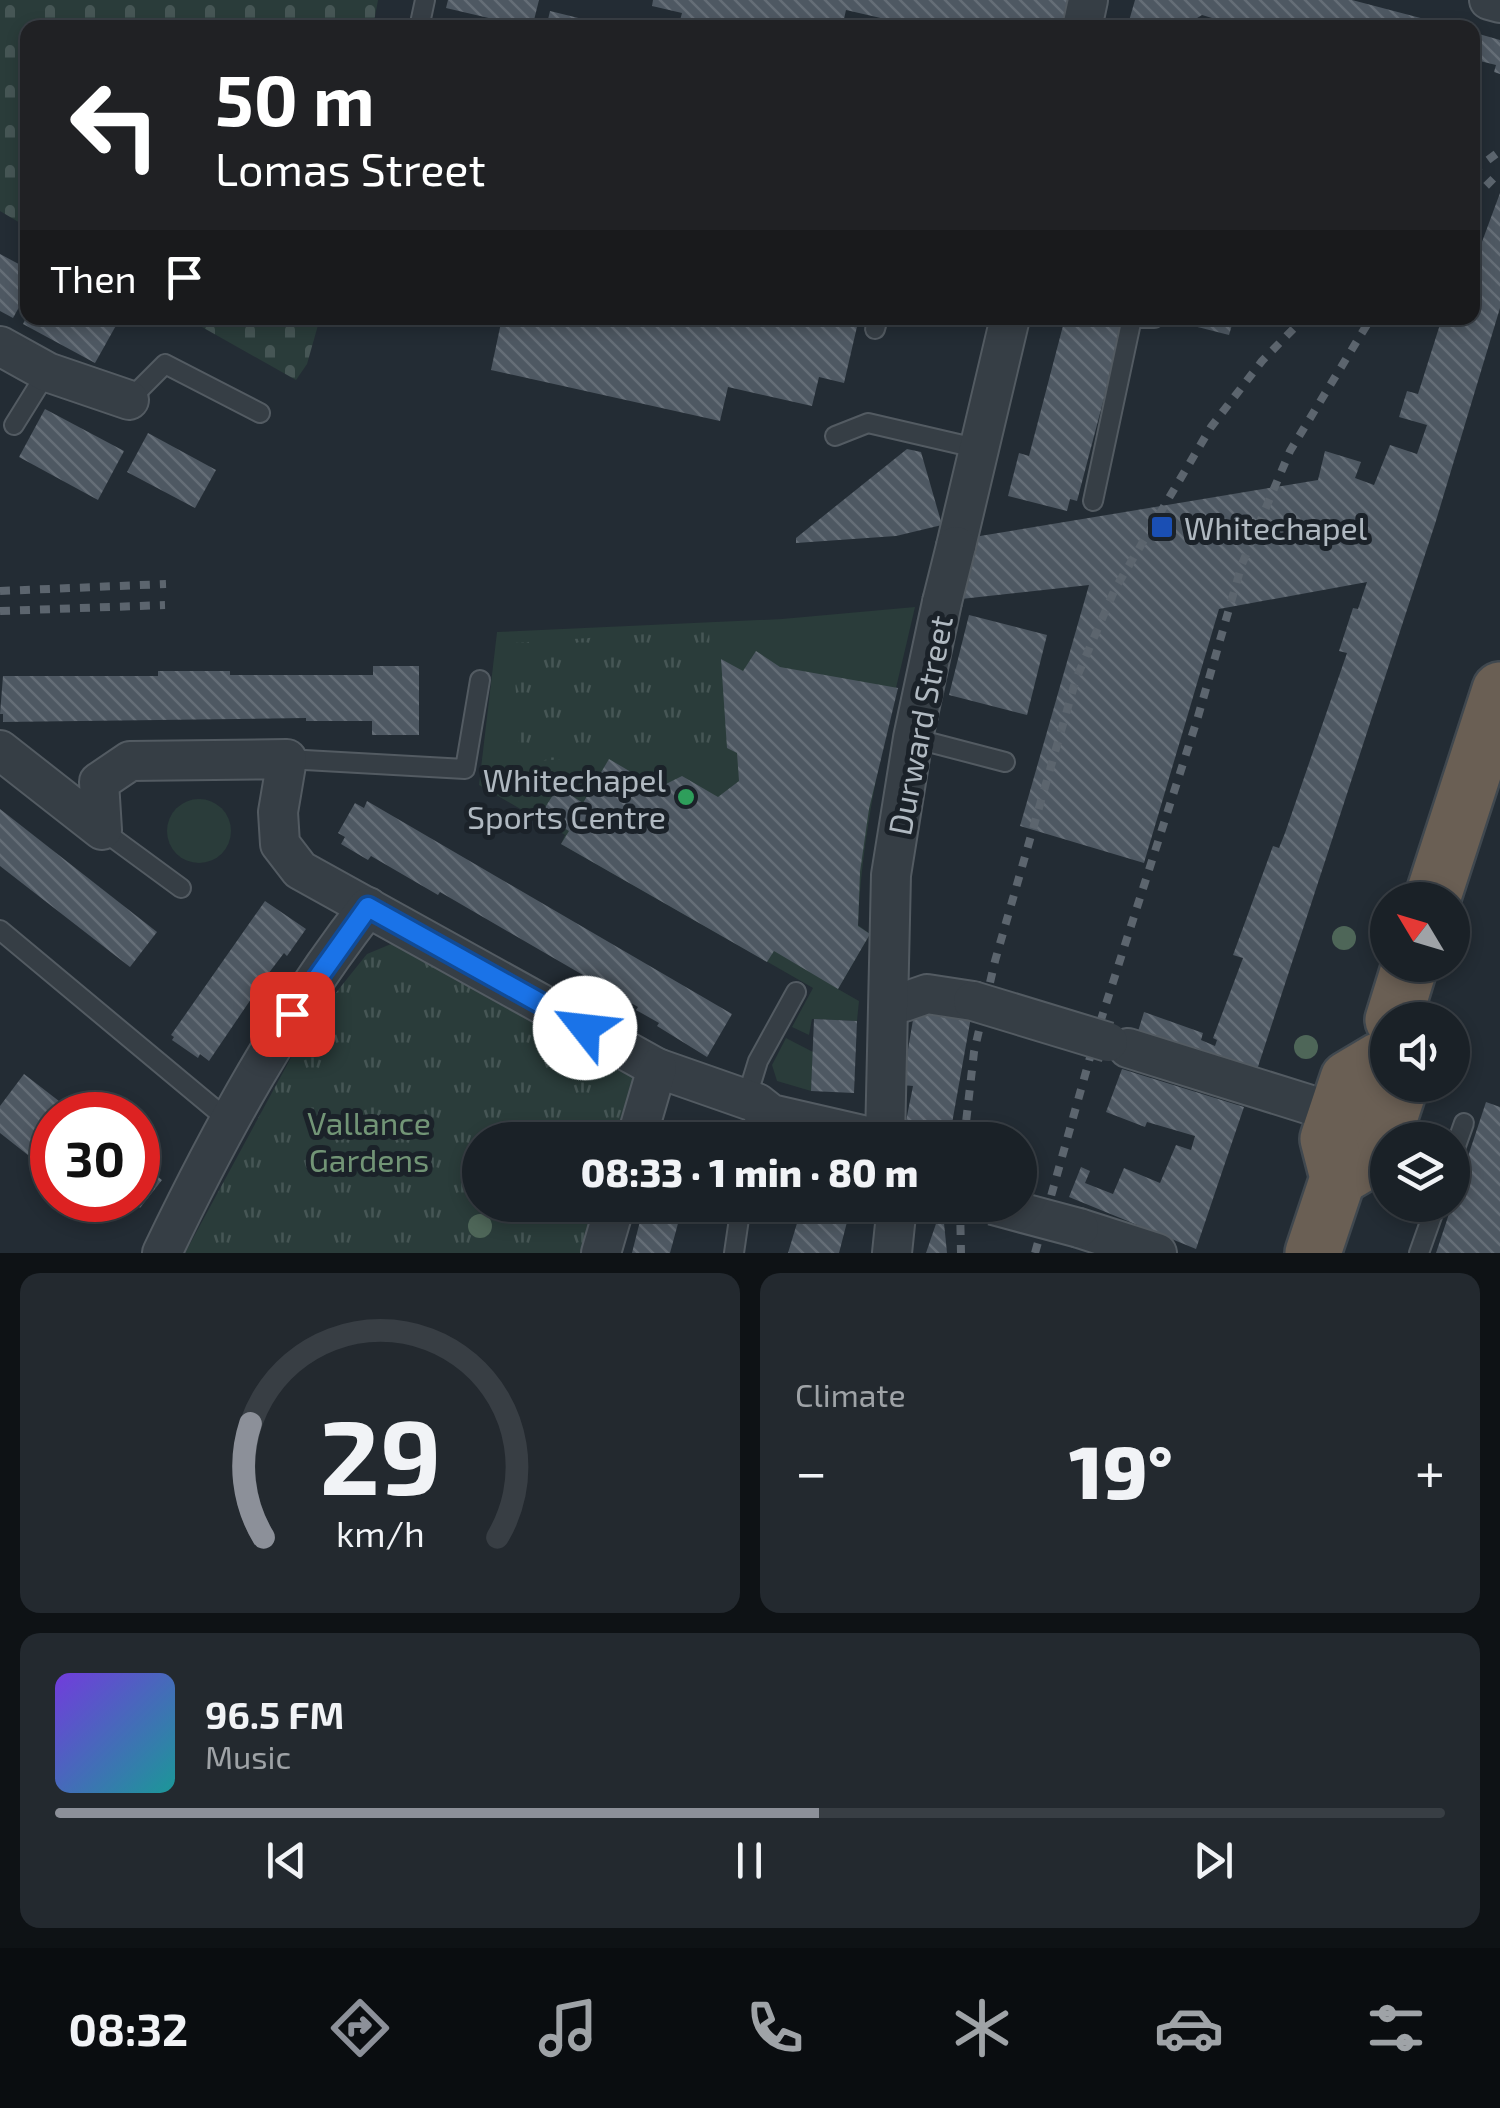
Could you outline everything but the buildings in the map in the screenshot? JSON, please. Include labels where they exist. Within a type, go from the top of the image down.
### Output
[{"type":"highway","points":[[1438,882],[1500,690]]},
{"type":"highway","points":[[1313,1253],[1338,1178],[1377,1155],[1395,1102]]},
{"type":"street","points":[[1489,0],[1500,3]]},
{"type":"street","name":"Durward Street","points":[[885,1122],[891,875],[913,738],[942,602],[1008,325]]},
{"type":"street","points":[[0,346],[48,372],[129,400]]},
{"type":"street","points":[[0,750],[102,830]]},
{"type":"street","points":[[102,830],[99,782],[130,761],[288,759],[278,812],[280,844],[300,870],[658,1068],[751,1115],[772,1114],[807,1122]]},
{"type":"street","points":[[162,1253],[272,1042],[368,907]]},
{"type":"street","points":[[904,1002],[927,994],[973,1001],[1317,1108]]},
{"type":"street","points":[[642,1122],[658,1068]]},
{"type":"street","points":[[1037,1217],[1157,1253]]},
{"type":"street","points":[[601,1253],[611,1222]]},
{"type":"street","points":[[892,1253],[895,1222]]},
{"type":"lane","points":[[1093,500],[1130,325]]},
{"type":"lane","points":[[129,400],[166,364],[260,413]]},
{"type":"lane","points":[[14,425],[48,372]]},
{"type":"lane","points":[[835,436],[868,422],[980,449]]},
{"type":"lane","points":[[288,759],[465,769],[480,680]]},
{"type":"lane","points":[[913,738],[1005,762]]},
{"type":"lane","points":[[102,830],[180,888]]},
{"type":"lane","points":[[0,930],[228,1120]]},
{"type":"lane","points":[[751,1115],[758,1062],[796,992]]},
{"type":"lane","points":[[734,1253],[739,1222]]},
{"type":"lane","points":[[1420,1253],[1430,1222]]},
{"type":"green space","points":[[0,0],[378,0],[374,20],[20,20],[20,223],[0,211]]},
{"type":"green space","points":[[198,325],[318,325],[307,364],[296,380]]},
{"type":"green space","name":"Whitechapel Sports Centre","points":[[915,607],[865,845],[858,925],[870,934],[838,989],[859,1001],[857,1021],[812,1019],[809,1035],[792,1027],[813,988],[561,844],[565,835],[479,785],[497,632],[782,619]]},
{"type":"green space","points":[[709,630],[716,749],[520,762],[513,643]]},
{"type":"green space","points":[[199,799],[221,809],[231,831],[221,853],[199,863],[177,853],[167,831],[177,809]]},
{"type":"green space","name":"Vallance Gardens","points":[[408,937],[648,1068],[634,1122],[462,1122],[462,1222],[601,1222],[590,1253],[185,1253],[306,1030],[367,954]]},
{"type":"green space","points":[[786,1038],[813,1052],[811,1091],[777,1081],[772,1065]]},
{"type":"railway","points":[[1480,166],[1500,151]]},
{"type":"railway","points":[[1480,192],[1500,172]]},
{"type":"railway","points":[[966,1122],[974,1052],[995,961],[1076,679],[1115,589],[1211,427],[1262,361],[1297,325]]},
{"type":"railway","points":[[1035,1253],[1098,1029],[1197,720],[1242,564],[1290,451],[1367,325]]},
{"type":"railway","points":[[0,591],[166,584]]},
{"type":"railway","points":[[0,611],[165,605]]},
{"type":"railway","points":[[960,1222],[961,1253]]},
{"type":"place","name":"Whitechapel","points":[[1162,527]]},
{"type":"place","name":"Whitechapel Sports Centre","points":[[686,797]]},
{"type":"route","points":[[292,1014],[368,907],[585,1028]]}]
